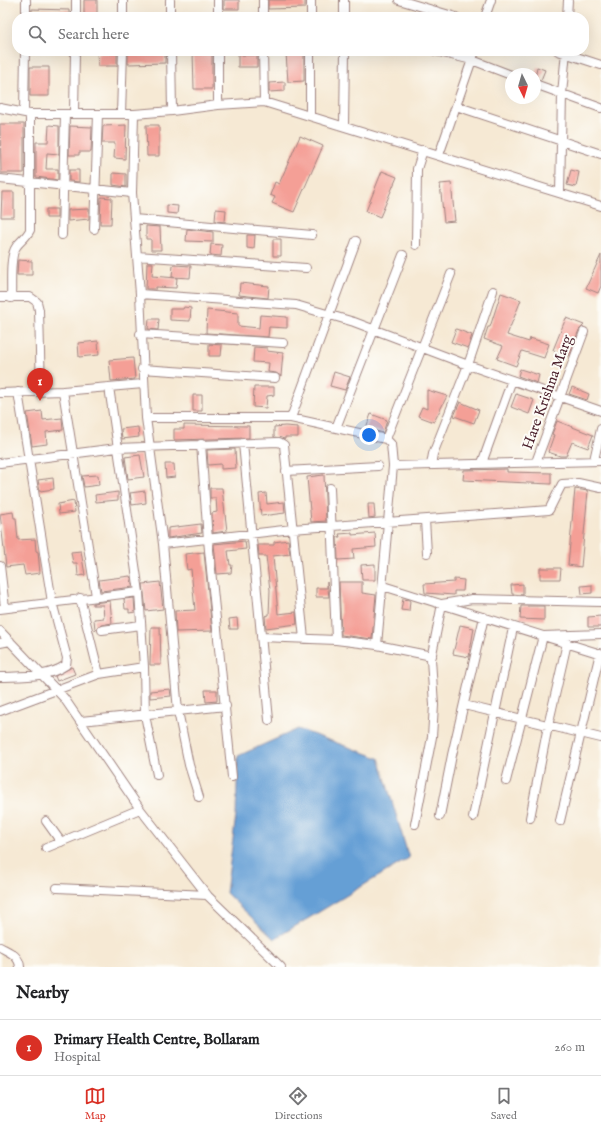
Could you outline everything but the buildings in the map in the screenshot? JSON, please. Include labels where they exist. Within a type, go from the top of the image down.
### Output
[{"type":"street","points":[[26,0],[26,12]]},
{"type":"street","points":[[76,0],[76,12]]},
{"type":"street","points":[[123,0],[123,12]]},
{"type":"street","points":[[170,0],[170,12]]},
{"type":"street","points":[[218,0],[218,12]]},
{"type":"street","points":[[263,0],[263,12]]},
{"type":"street","points":[[310,0],[310,12]]},
{"type":"street","points":[[344,0],[344,12]]},
{"type":"street","points":[[399,0],[439,12]]},
{"type":"street","points":[[487,12],[491,0]]},
{"type":"street","points":[[567,12],[568,0]]},
{"type":"street","points":[[11,298],[13,253],[16,246],[26,238],[30,230],[25,56]]},
{"type":"street","points":[[62,235],[64,186],[75,56]]},
{"type":"street","points":[[122,56],[122,114]]},
{"type":"street","points":[[171,56],[172,111]]},
{"type":"street","points":[[218,56],[218,104]]},
{"type":"street","points":[[263,56],[264,102]]},
{"type":"street","points":[[310,56],[310,116]]},
{"type":"street","points":[[344,126],[345,56]]},
{"type":"street","points":[[456,56],[472,60],[505,73]]},
{"type":"street","points":[[439,155],[473,56]]},
{"type":"street","points":[[560,193],[563,56]]},
{"type":"street","points":[[575,56],[601,65]]},
{"type":"street","points":[[541,86],[601,108]]},
{"type":"street","points":[[0,108],[27,113],[134,114],[172,111],[218,104],[264,102],[601,206]]},
{"type":"street","points":[[456,106],[601,154]]},
{"type":"street","points":[[94,229],[98,114]]},
{"type":"street","points":[[134,114],[132,193],[140,294],[140,334],[146,418],[163,544],[178,711],[189,765],[199,797]]},
{"type":"street","points":[[416,245],[417,169],[423,150]]},
{"type":"street","points":[[0,179],[132,193]]},
{"type":"street","points":[[134,218],[312,235]]},
{"type":"street","points":[[291,418],[356,241]]},
{"type":"street","points":[[336,428],[403,255]]},
{"type":"street","points":[[137,256],[306,268]]},
{"type":"street","points":[[386,439],[451,274]]},
{"type":"street","points":[[431,465],[449,410],[468,365],[493,291]]},
{"type":"street","points":[[140,294],[296,306],[373,330],[601,411]]},
{"type":"street","points":[[0,297],[30,297],[37,302],[39,310],[41,392]]},
{"type":"street","name":"Hare Krishna Marg","points":[[536,462],[584,332]]},
{"type":"street","points":[[140,334],[282,343]]},
{"type":"street","points":[[142,369],[275,378]]},
{"type":"street","points":[[482,464],[512,380]]},
{"type":"street","points":[[0,393],[63,391],[143,384]]},
{"type":"street","points":[[109,387],[139,592],[144,667],[145,715],[156,775]]},
{"type":"street","points":[[63,391],[96,596]]},
{"type":"street","points":[[0,677],[42,675],[60,669],[66,665],[66,658],[52,602],[18,392]]},
{"type":"street","points":[[146,418],[291,418],[386,439],[392,444],[393,466],[384,586],[377,645]]},
{"type":"street","points":[[393,466],[598,460],[601,429]]},
{"type":"street","points":[[243,443],[250,535],[269,720]]},
{"type":"street","points":[[0,463],[117,448],[201,444],[282,443],[284,446],[304,639]]},
{"type":"street","points":[[201,444],[208,540],[232,777]]},
{"type":"street","points":[[286,471],[378,466]]},
{"type":"street","points":[[163,544],[208,540],[292,529],[549,510],[562,484],[578,483],[601,488]]},
{"type":"street","points":[[330,488],[336,640]]},
{"type":"street","points":[[425,520],[427,553]]},
{"type":"street","points":[[0,566],[3,608],[139,592]]},
{"type":"street","points":[[384,586],[484,616],[513,628],[600,653],[560,821]]},
{"type":"street","points":[[80,598],[99,674]]},
{"type":"street","points":[[442,604],[472,599],[601,602]]},
{"type":"street","points":[[415,824],[432,737],[434,705],[432,656],[442,604]]},
{"type":"street","points":[[440,816],[484,616]]},
{"type":"street","points":[[102,630],[141,625]]},
{"type":"street","points":[[473,817],[513,628]]},
{"type":"street","points":[[0,631],[55,689],[81,721],[140,809],[206,895],[281,967]]},
{"type":"street","points":[[543,636],[601,634]]},
{"type":"street","points":[[506,780],[543,636]]},
{"type":"street","points":[[261,637],[336,640],[377,645],[432,656]]},
{"type":"street","points":[[0,642],[10,641]]},
{"type":"street","points":[[530,818],[548,726],[567,643]]},
{"type":"street","points":[[0,711],[55,689],[99,674],[144,667]]},
{"type":"street","points":[[464,705],[601,738]]},
{"type":"street","points":[[81,721],[226,706]]},
{"type":"street","points":[[46,848],[140,809]]},
{"type":"street","points":[[46,822],[61,842]]},
{"type":"street","points":[[57,888],[206,895]]},
{"type":"street","points":[[0,947],[16,956],[20,962],[20,967]]},
{"type":"water","points":[[298,729],[379,758],[409,858],[274,939],[226,893],[236,815],[238,756]]},
{"type":"place","name":"Primary Health Centre, Bollaram","points":[[40,401]]}]
